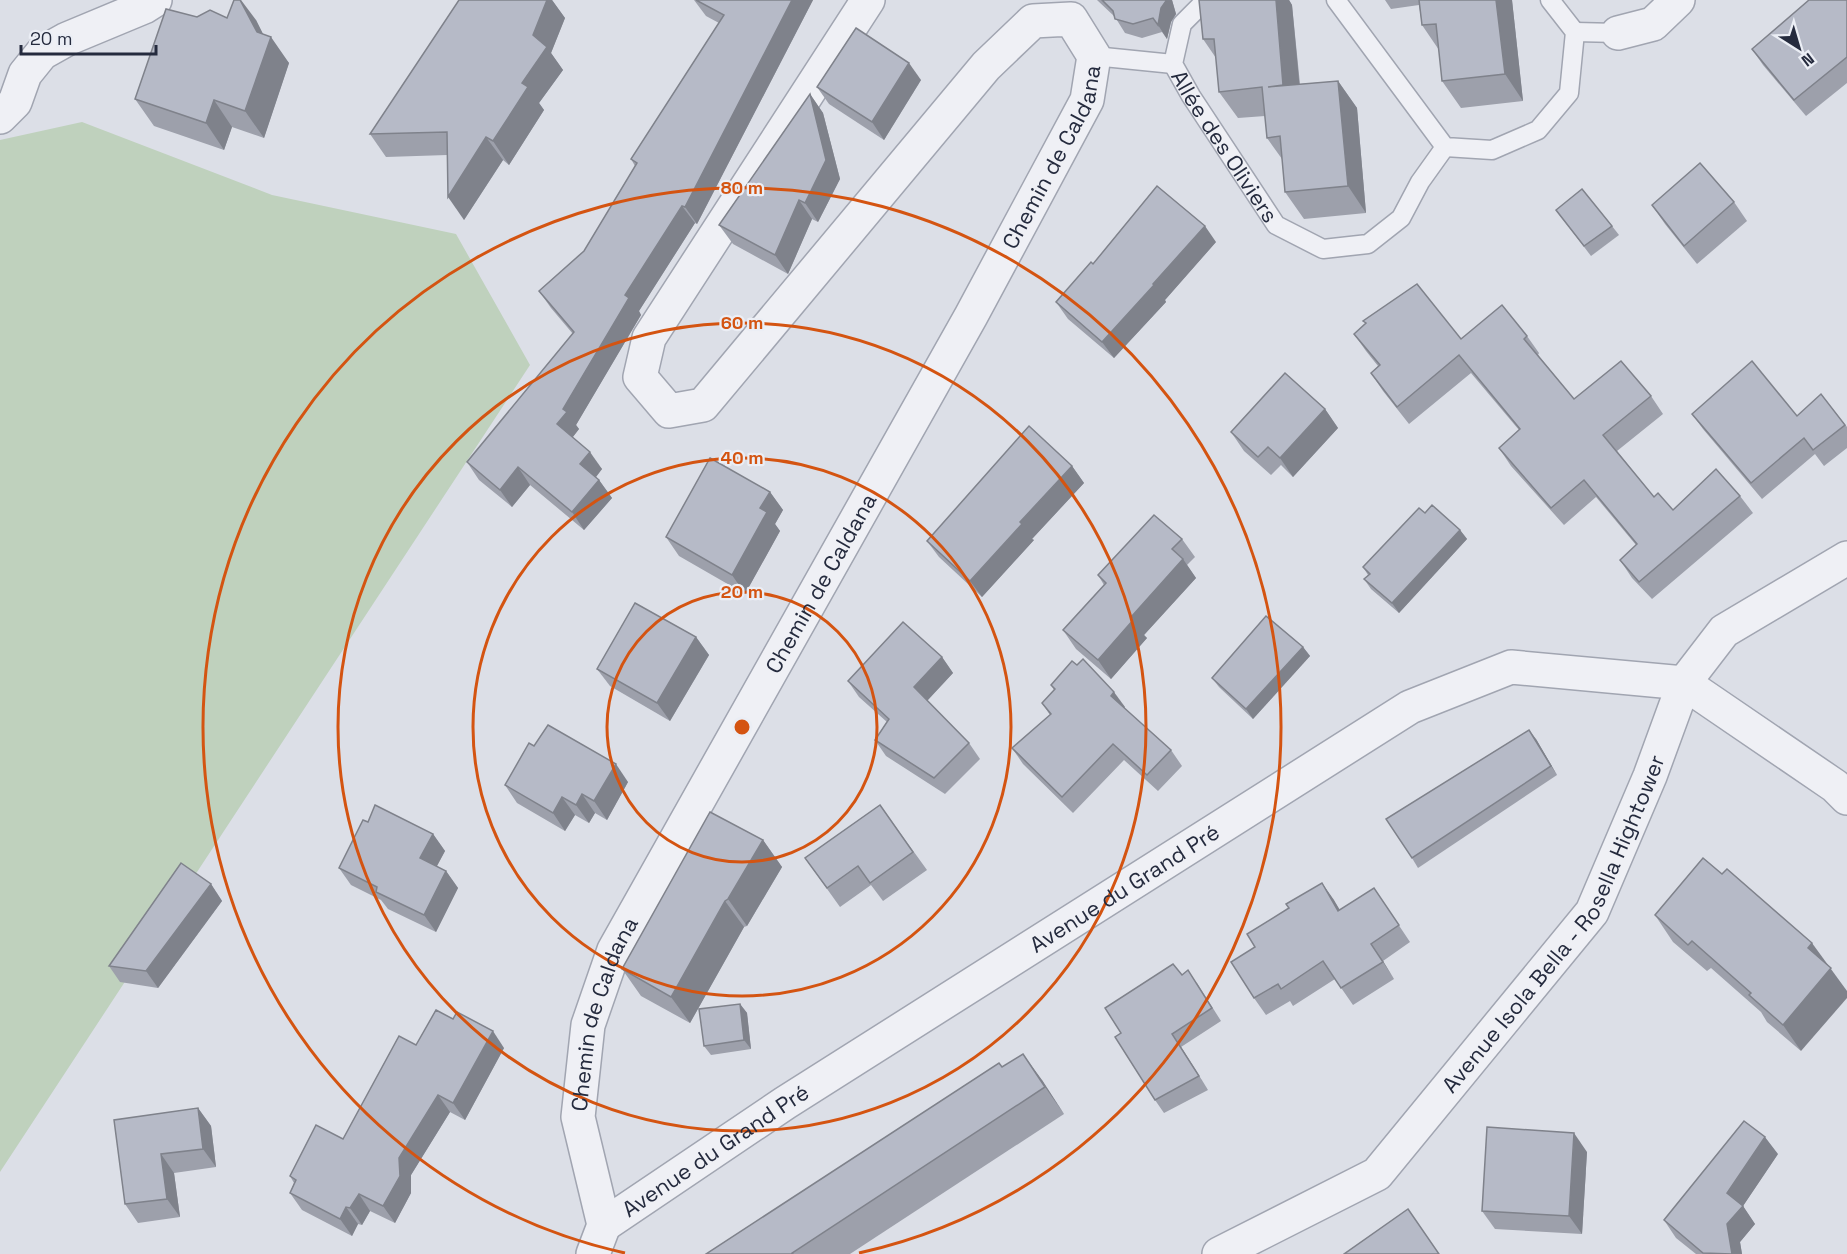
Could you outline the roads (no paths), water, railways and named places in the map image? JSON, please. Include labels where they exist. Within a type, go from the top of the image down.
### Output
[{"type":"street","points":[[0,117],[15,102],[25,74],[42,53],[67,39],[144,7],[155,0]]},
{"type":"street","name":"Chemin de Caldana","points":[[598,1239],[578,1117],[588,1025],[614,950],[971,316],[1087,100],[1094,56],[1071,19],[1033,21],[986,66],[703,405],[669,411],[640,377],[649,338],[868,0]]},
{"type":"street","points":[[1618,33],[1653,24],[1678,0]]},
{"type":"street","name":"Avenue Isola Bella - Rosella Hightower","points":[[1219,1254],[1377,1174],[1592,912],[1650,776],[1684,683],[1724,631],[1847,558]]},
{"type":"street","name":"Avenue du Grand Pré","points":[[598,1239],[785,1103],[1410,707],[1511,667],[1684,683]]},
{"type":"street","points":[[1684,683],[1835,786],[1847,798]]},
{"type":"lane","name":"Allée des Oliviers","points":[[1206,0],[1182,24],[1173,64],[1191,96],[1276,225],[1323,249],[1368,244],[1401,218],[1420,182],[1444,147]]},
{"type":"lane","points":[[1336,0],[1444,147],[1492,150],[1538,130],[1569,93],[1575,32],[1550,0]]},
{"type":"lane","points":[[1575,32],[1618,33]]},
{"type":"lane","points":[[1094,56],[1173,64]]}]
